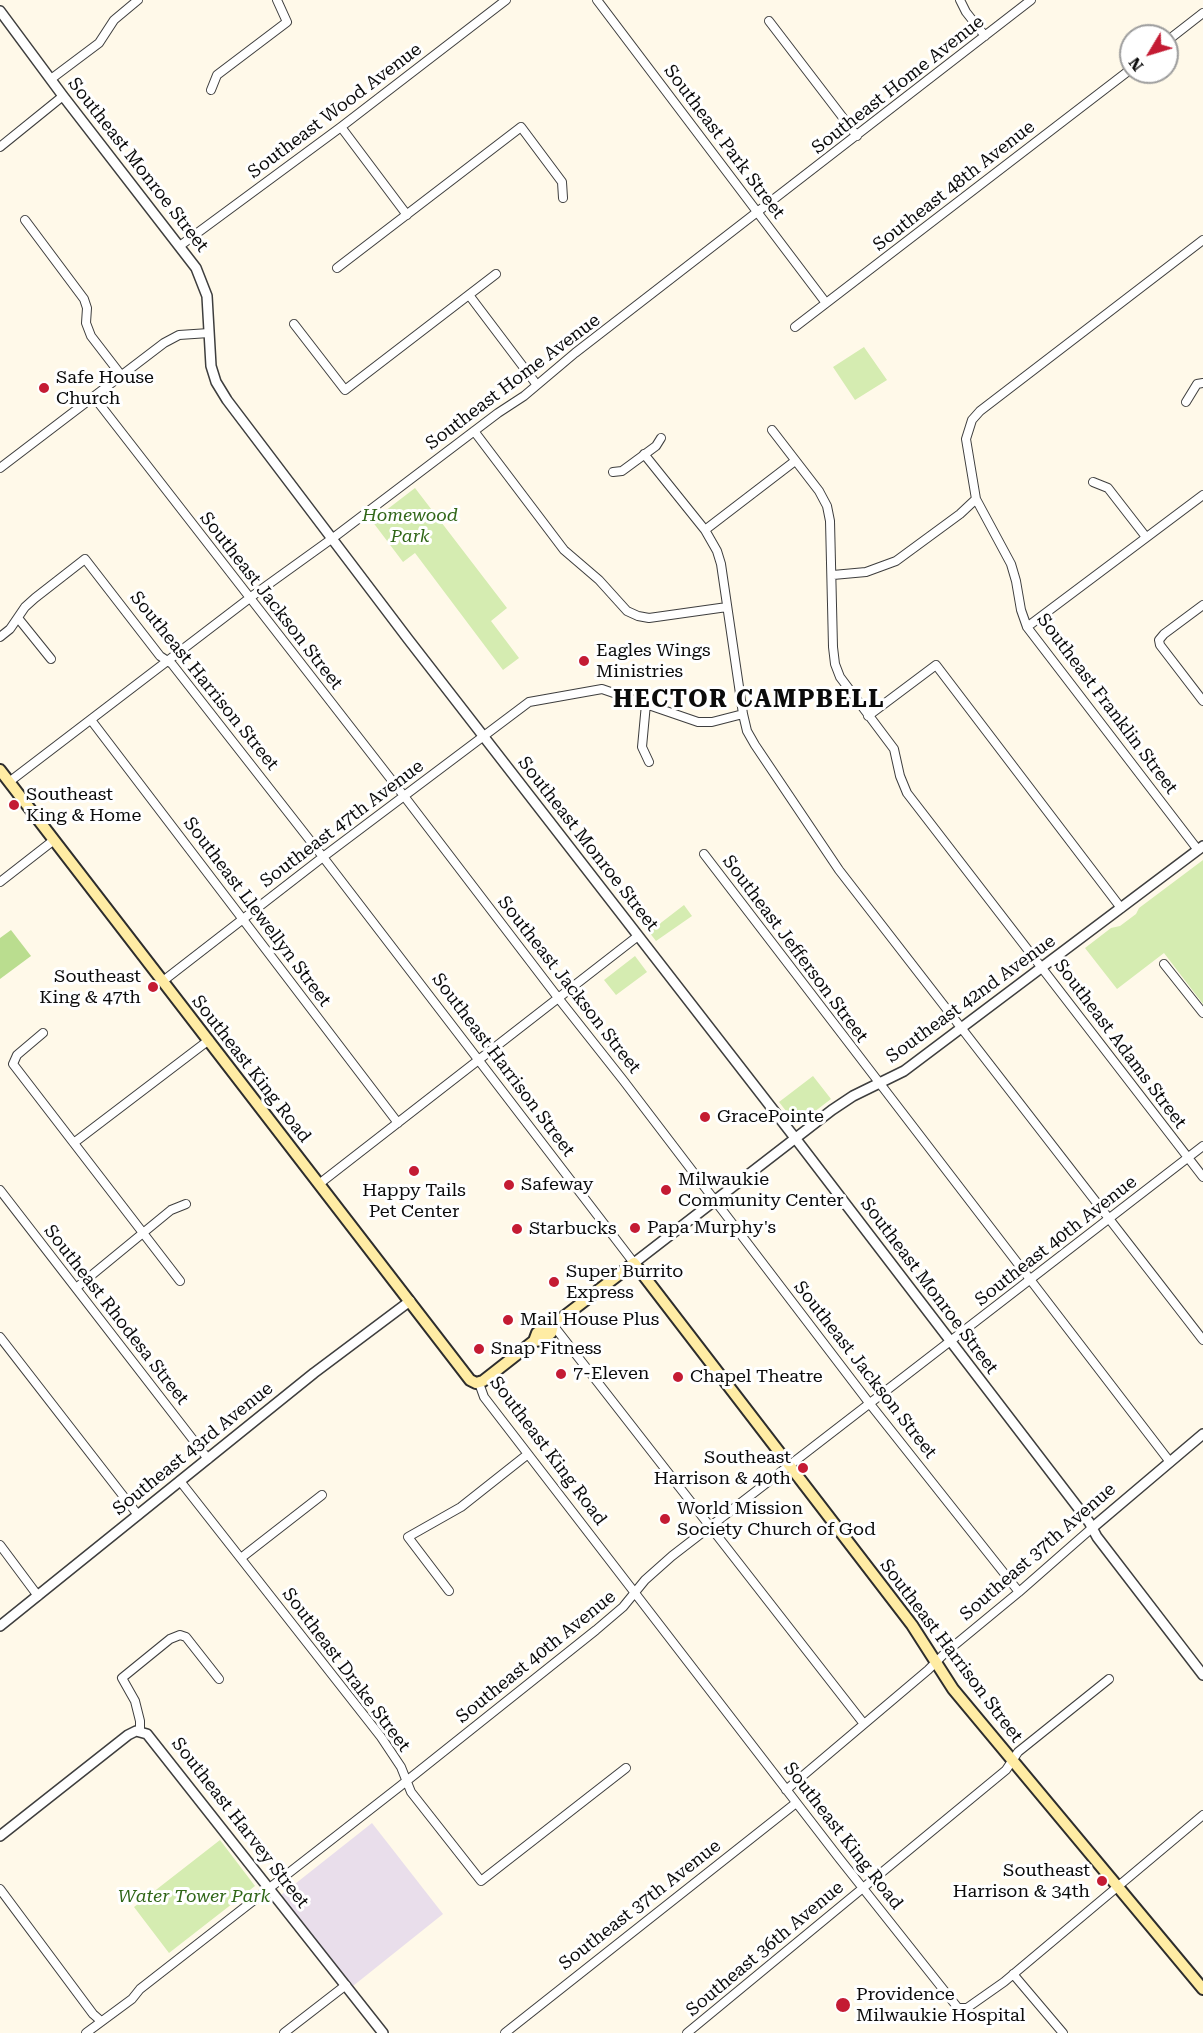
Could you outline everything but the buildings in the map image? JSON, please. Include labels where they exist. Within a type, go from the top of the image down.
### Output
[{"type":"main road","name":"Southeast King Road","points":[[0,770],[470,1379],[479,1383]]},
{"type":"main road","name":"Southeast 42nd Avenue","points":[[479,1383],[534,1341],[542,1340],[551,1333],[553,1325],[634,1263]]},
{"type":"main road","name":"Southeast Harrison Street","points":[[634,1263],[912,1625],[954,1689],[1203,1989]]},
{"type":"street","points":[[51,79],[99,43],[114,20],[138,0]]},
{"type":"street","points":[[211,90],[217,75],[287,22],[277,0]]},
{"type":"street","name":"Southeast Wood Avenue","points":[[181,245],[506,0]]},
{"type":"street","name":"Southeast Park Street","points":[[597,0],[826,303]]},
{"type":"street","points":[[960,0],[966,12],[985,36]]},
{"type":"street","name":"Southeast Home Avenue","points":[[9,782],[250,598],[537,385],[1031,0]]},
{"type":"street","name":"Southeast Monroe Street","points":[[0,11],[63,96],[181,245],[196,268],[205,288],[211,366],[219,388],[331,538],[795,1139],[1203,1675]]},
{"type":"street","points":[[1179,32],[1203,13]]},
{"type":"street","points":[[769,21],[857,136]]},
{"type":"street","name":"Southeast 48th Avenue","points":[[795,327],[1119,78]]},
{"type":"street","points":[[0,147],[63,96]]},
{"type":"street","points":[[340,127],[407,215]]},
{"type":"street","points":[[337,268],[521,127],[562,182],[563,198]]},
{"type":"street","points":[[25,220],[84,299],[87,308],[86,323],[91,336],[121,375]]},
{"type":"street","name":"Southeast Franklin Street","points":[[1200,848],[1027,627],[1011,564],[976,499],[966,446],[967,432],[972,420],[980,411],[1203,240]]},
{"type":"street","points":[[294,324],[345,390],[496,274]]},
{"type":"street","points":[[469,294],[537,385]]},
{"type":"street","points":[[0,468],[164,344],[179,335],[208,333]]},
{"type":"street","points":[[1186,402],[1197,384],[1203,383]]},
{"type":"street","name":"Southeast Jackson Street","points":[[93,397],[404,795],[870,1404],[1019,1592]]},
{"type":"street","name":"Southeast Adams Street","points":[[772,430],[819,491],[827,506],[833,575],[835,664],[840,677],[894,749],[900,776],[907,792],[1203,1177]]},
{"type":"street","points":[[474,431],[564,550],[599,580],[627,611],[649,618],[727,606]]},
{"type":"street","points":[[613,472],[622,471],[656,446],[661,438]]},
{"type":"street","points":[[644,454],[713,542],[721,564],[743,714],[754,746],[839,870],[1203,1340]]},
{"type":"street","points":[[705,530],[795,460]]},
{"type":"street","points":[[1094,482],[1108,488],[1146,537]]},
{"type":"street","points":[[1027,627],[1203,495]]},
{"type":"street","points":[[833,575],[866,572],[896,561],[960,514],[976,499]]},
{"type":"street","name":"Southeast Harrison Street","points":[[18,618],[35,598],[85,559],[160,656],[169,661],[323,857],[634,1263]]},
{"type":"street","points":[[1203,605],[1159,640],[1160,645],[1203,701]]},
{"type":"street","points":[[0,637],[18,618],[51,659]]},
{"type":"street","points":[[868,716],[936,665],[1121,908]]},
{"type":"street","name":"Southeast 47th Avenue","points":[[163,981],[519,708],[538,699],[602,689],[699,722],[712,722],[743,714]]},
{"type":"street","points":[[646,704],[642,747],[649,762]]},
{"type":"street","name":"Southeast Llewellyn Street","points":[[91,720],[398,1124]]},
{"type":"street","points":[[0,882],[54,840]]},
{"type":"street","name":"Southeast 42nd Avenue","points":[[634,1263],[847,1099],[904,1071],[1200,848]]},
{"type":"street","name":"Southeast Jefferson Street","points":[[704,854],[1170,1462]]},
{"type":"street","points":[[319,1184],[638,936]]},
{"type":"street","points":[[1164,964],[1203,1014]]},
{"type":"street","points":[[43,1033],[17,1055],[14,1064],[180,1281]]},
{"type":"street","points":[[75,1142],[209,1040]]},
{"type":"street","name":"Southeast 40th Avenue","points":[[86,2033],[132,1999],[140,1989],[596,1630],[623,1607],[661,1565],[1203,1146]]},
{"type":"street","name":"Southeast Rhodesa Street","points":[[0,1190],[208,1459]]},
{"type":"street","points":[[76,1288],[171,1210],[186,1204]]},
{"type":"street","name":"Southeast 43rd Avenue","points":[[0,1626],[314,1373],[410,1301]]},
{"type":"street","points":[[553,1325],[864,1724]]},
{"type":"street","points":[[0,1337],[138,1515]]},
{"type":"street","name":"Southeast King Road","points":[[479,1383],[484,1397],[952,2003],[962,2009],[985,1996],[1013,1974]]},
{"type":"street","name":"Southeast 37th Avenue","points":[[786,1790],[1203,1434]]},
{"type":"street","points":[[449,1591],[408,1537],[461,1507],[528,1454]]},
{"type":"street","name":"Southeast Drake Street","points":[[180,1481],[381,1737],[401,1767],[411,1792],[481,1881],[626,1768]]},
{"type":"street","points":[[241,1558],[322,1494]]},
{"type":"street","points":[[0,1545],[38,1596]]},
{"type":"street","points":[[0,1836],[125,1737],[133,1732],[140,1732],[140,1720],[135,1701],[122,1678],[170,1639],[180,1635],[186,1637],[219,1679]]},
{"type":"street","name":"Southeast 36th Avenue","points":[[687,2033],[1006,1770],[1018,1752],[1109,1679]]},
{"type":"street","name":"Southeast Harvey Street","points":[[140,1732],[153,1740],[383,2033]]},
{"type":"street","name":"Southeast 37th Avenue","points":[[505,2033],[796,1803]]},
{"type":"street","points":[[1063,2033],[1013,1974],[1203,1815]]},
{"type":"street","points":[[0,1889],[100,2021]]},
{"type":"street","points":[[284,2033],[346,1985]]},
{"type":"shaded area","points":[[372,1823],[443,1914],[353,1986],[281,1895]]},
{"type":"green space","points":[[864,347],[887,380],[855,400],[833,367]]},
{"type":"green space","name":"Homewood Park","points":[[415,488],[507,608],[491,621],[519,658],[503,670],[415,553],[403,562],[372,521]]},
{"type":"green space","points":[[1203,860],[1203,1004],[1164,953],[1117,989],[1085,948],[1111,928],[1120,926],[1136,914],[1139,908]]},
{"type":"green space","points":[[684,905],[692,916],[656,941],[649,932]]},
{"type":"green space","points":[[11,930],[31,956],[0,979],[0,938]]},
{"type":"green space","points":[[635,956],[647,972],[616,995],[604,980]]},
{"type":"green space","points":[[813,1076],[831,1099],[797,1125],[779,1102]]},
{"type":"green space","name":"Water Tower Park","points":[[220,1840],[255,1886],[169,1953],[134,1907]]},
{"type":"place","name":"Safe House Church","points":[[44,388]]},
{"type":"place","name":"Eagles Wings Ministries","points":[[584,661]]},
{"type":"place","name":"Southeast King & Home","points":[[14,805]]},
{"type":"place","name":"Southeast King & 47th","points":[[153,987]]},
{"type":"place","name":"GracePointe","points":[[705,1117]]},
{"type":"place","name":"Happy Tails Pet Center","points":[[414,1171]]},
{"type":"place","name":"Safeway","points":[[509,1185]]},
{"type":"place","name":"Milwaukie Community Center","points":[[666,1190]]},
{"type":"place","name":"Papa Murphy's","points":[[635,1228]]},
{"type":"place","name":"Starbucks","points":[[517,1229]]},
{"type":"place","name":"Super Burrito Express","points":[[554,1282]]},
{"type":"place","name":"Mail House Plus","points":[[508,1320]]},
{"type":"place","name":"Snap Fitness","points":[[479,1349]]},
{"type":"place","name":"7-Eleven","points":[[561,1374]]},
{"type":"place","name":"Chapel Theatre","points":[[678,1377]]},
{"type":"place","name":"Southeast Harrison & 40th","points":[[803,1468]]},
{"type":"place","name":"World Mission Society Church of God","points":[[665,1519]]},
{"type":"place","name":"Southeast Harrison & 34th","points":[[1102,1881]]},
{"type":"place","name":"Providence Milwaukie Hospital","points":[[843,2005]]},
{"type":"district","name":"HECTOR CAMPBELL","points":[[749,700]]}]
